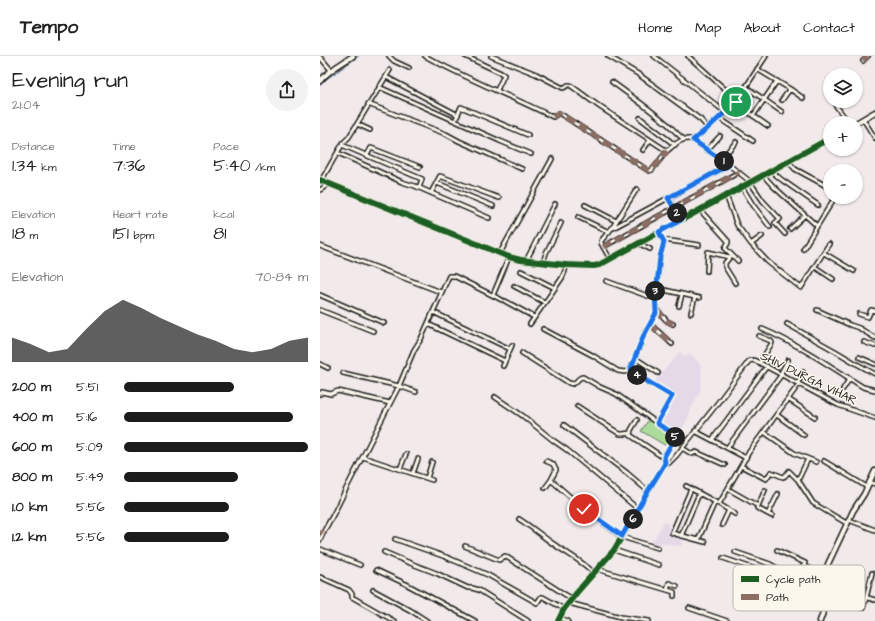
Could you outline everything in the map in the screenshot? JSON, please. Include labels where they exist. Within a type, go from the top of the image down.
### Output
[{"type":"street","points":[[343,56],[346,60]]},
{"type":"street","points":[[320,81],[331,70],[353,56]]},
{"type":"street","points":[[389,56],[394,61],[409,68]]},
{"type":"street","points":[[425,56],[462,76],[497,90],[553,117],[559,113],[649,170],[652,170],[667,151],[684,139],[689,138],[721,159],[751,182],[763,201],[780,219],[775,223],[785,234]]},
{"type":"street","points":[[465,56],[504,75],[497,90]]},
{"type":"street","points":[[491,56],[536,74],[563,88],[570,85],[667,151]]},
{"type":"street","points":[[608,56],[638,74],[701,120],[708,128]]},
{"type":"street","points":[[654,56],[724,112]]},
{"type":"street","points":[[688,56],[753,116],[768,126]]},
{"type":"street","points":[[693,140],[736,101],[766,56]]},
{"type":"street","points":[[863,60],[868,56]]},
{"type":"street","points":[[320,57],[331,70]]},
{"type":"street","points":[[757,69],[790,88],[803,98]]},
{"type":"street","points":[[390,70],[321,180],[509,258],[526,261],[566,266],[599,266],[638,243],[823,142]]},
{"type":"street","points":[[386,77],[458,115]]},
{"type":"street","points":[[753,116],[777,81]]},
{"type":"street","points":[[612,82],[670,126],[684,139]]},
{"type":"street","points":[[379,87],[531,154]]},
{"type":"street","points":[[746,87],[782,112]]},
{"type":"street","points":[[782,100],[790,88]]},
{"type":"street","points":[[368,104],[446,134],[522,169]]},
{"type":"street","points":[[455,121],[461,107],[528,135]]},
{"type":"street","points":[[838,108],[844,116]]},
{"type":"street","points":[[875,112],[863,119],[875,138]]},
{"type":"street","points":[[640,118],[675,145]]},
{"type":"street","points":[[719,118],[753,141]]},
{"type":"street","points":[[357,124],[370,130]]},
{"type":"street","points":[[707,150],[720,136]]},
{"type":"street","points":[[643,150],[650,140]]},
{"type":"street","points":[[721,159],[736,142]]},
{"type":"street","points":[[342,145],[422,179],[419,188]]},
{"type":"street","points":[[367,155],[371,148],[420,167]]},
{"type":"street","points":[[338,153],[402,182],[489,218]]},
{"type":"street","points":[[500,253],[552,159]]},
{"type":"street","points":[[788,161],[795,169],[823,184]]},
{"type":"street","points":[[610,231],[729,165]]},
{"type":"street","points":[[771,171],[818,205]]},
{"type":"street","points":[[603,247],[739,172]]},
{"type":"street","points":[[763,175],[817,226]]},
{"type":"street","points":[[431,193],[440,176],[499,198]]},
{"type":"street","points":[[437,183],[493,206]]},
{"type":"street","points":[[320,190],[329,184]]},
{"type":"street","points":[[742,187],[753,205],[770,227]]},
{"type":"street","points":[[610,259],[601,241],[610,231],[637,189]]},
{"type":"street","points":[[726,195],[737,225],[751,244],[768,262],[801,288],[829,244]]},
{"type":"street","points":[[668,198],[681,220]]},
{"type":"street","points":[[526,261],[555,204]]},
{"type":"street","points":[[803,249],[831,204]]},
{"type":"street","points":[[584,205],[616,222]]},
{"type":"street","points":[[700,210],[728,241],[725,248],[730,256]]},
{"type":"street","points":[[790,229],[805,214]]},
{"type":"street","points":[[578,217],[610,231]]},
{"type":"street","points":[[543,263],[546,253],[561,223]]},
{"type":"street","points":[[631,370],[642,341],[656,313],[656,288],[660,257],[664,245],[664,240],[659,232]]},
{"type":"street","points":[[751,244],[762,236]]},
{"type":"street","points":[[664,240],[699,245]]},
{"type":"street","points":[[638,243],[650,249]]},
{"type":"street","points":[[320,246],[441,292]]},
{"type":"street","points":[[707,271],[708,252],[730,256],[738,261]]},
{"type":"street","points":[[824,253],[854,271]]},
{"type":"street","points":[[730,256],[725,264],[725,267],[735,283]]},
{"type":"street","points":[[493,295],[509,258]]},
{"type":"street","points":[[530,324],[555,288],[565,271],[566,266]]},
{"type":"street","points":[[815,267],[833,279]]},
{"type":"street","points":[[521,271],[555,288]]},
{"type":"street","points":[[320,540],[321,532],[333,515],[400,386],[414,350],[421,339],[449,276],[493,295],[534,317]]},
{"type":"street","points":[[606,281],[656,299]]},
{"type":"street","points":[[514,286],[544,302]]},
{"type":"street","points":[[656,288],[697,297],[691,313]]},
{"type":"street","points":[[679,306],[682,294]]},
{"type":"street","points":[[320,295],[384,323]]},
{"type":"street","points":[[656,309],[667,322],[674,324]]},
{"type":"street","points":[[320,310],[374,331]]},
{"type":"street","points":[[817,310],[859,328],[875,338]]},
{"type":"street","points":[[859,314],[868,317],[871,310],[875,311]]},
{"type":"street","points":[[433,312],[510,349]]},
{"type":"street","points":[[428,324],[505,361]]},
{"type":"street","points":[[650,324],[672,344]]},
{"type":"street","points":[[787,324],[875,374]]},
{"type":"street","points":[[543,329],[592,355],[618,371],[625,372],[631,370]]},
{"type":"street","points":[[762,329],[797,346],[864,387],[875,390]]},
{"type":"street","points":[[759,336],[771,341],[772,343],[760,362]]},
{"type":"street","points":[[864,342],[875,346]]},
{"type":"street","points":[[503,366],[512,345]]},
{"type":"street","points":[[522,353],[569,383],[573,384],[579,378],[583,377],[616,394],[662,428],[675,435],[664,456],[664,465]]},
{"type":"street","points":[[859,357],[875,364]]},
{"type":"street","points":[[635,358],[658,373]]},
{"type":"street","name":"SHIV DURGA VIHAR","points":[[559,620],[564,609],[614,550],[664,465],[669,463],[682,448],[749,361],[752,360],[760,362],[838,405],[875,418]]},
{"type":"street","points":[[727,448],[781,374],[788,360]]},
{"type":"street","points":[[320,364],[328,368]]},
{"type":"street","points":[[712,440],[767,366]]},
{"type":"street","points":[[631,370],[633,373],[672,396],[657,423]]},
{"type":"street","points":[[720,504],[746,458],[799,383],[803,372]]},
{"type":"street","points":[[344,373],[400,386],[416,392]]},
{"type":"street","points":[[843,390],[850,378]]},
{"type":"street","points":[[320,394],[322,392],[331,394],[338,391],[390,403]]},
{"type":"street","points":[[495,397],[523,416],[567,450],[638,509]]},
{"type":"street","points":[[788,399],[815,417]]},
{"type":"street","points":[[577,406],[620,434],[630,433]]},
{"type":"street","points":[[777,415],[804,435]]},
{"type":"street","points":[[630,433],[637,420]]},
{"type":"street","points":[[564,425],[648,491]]},
{"type":"street","points":[[695,431],[746,458]]},
{"type":"street","points":[[764,432],[794,453],[816,462]]},
{"type":"street","points":[[630,433],[630,435],[664,458]]},
{"type":"street","points":[[682,448],[692,454],[696,452],[725,465]]},
{"type":"street","points":[[400,469],[406,454]]},
{"type":"street","points":[[363,457],[432,480]]},
{"type":"street","points":[[413,473],[418,459]]},
{"type":"street","points":[[798,480],[808,459]]},
{"type":"street","points":[[545,488],[556,470],[552,464],[546,461]]},
{"type":"street","points":[[824,461],[867,487]]},
{"type":"street","points":[[427,478],[432,462]]},
{"type":"street","points":[[741,466],[766,479],[771,472],[785,476],[789,471],[798,480],[813,503],[848,522],[875,530]]},
{"type":"street","points":[[828,565],[853,511],[875,471]]},
{"type":"street","points":[[551,480],[584,509],[622,537],[658,548]]},
{"type":"street","points":[[869,482],[875,484]]},
{"type":"street","points":[[686,486],[720,504],[735,514]]},
{"type":"street","points":[[728,489],[758,506],[757,508],[772,516]]},
{"type":"street","points":[[691,490],[672,534],[705,542]]},
{"type":"street","points":[[758,506],[765,490]]},
{"type":"street","points":[[681,536],[699,494]]},
{"type":"street","points":[[768,514],[778,494]]},
{"type":"street","points":[[698,540],[715,502]]},
{"type":"street","points":[[722,525],[729,510]]},
{"type":"street","points":[[519,519],[589,567],[594,573]]},
{"type":"street","points":[[395,539],[446,557],[488,575],[537,603],[541,597],[543,597],[564,609]]},
{"type":"street","points":[[465,546],[498,560],[504,556],[572,599]]},
{"type":"street","points":[[320,549],[360,565]]},
{"type":"street","points":[[614,550],[659,565]]},
{"type":"street","points":[[776,550],[805,563],[804,565]]},
{"type":"street","points":[[384,552],[468,588],[479,590],[528,621]]},
{"type":"street","points":[[735,552],[772,565]]},
{"type":"street","points":[[723,558],[743,565]]},
{"type":"street","points":[[597,569],[666,589],[674,592],[674,596]]},
{"type":"street","points":[[376,570],[406,584],[475,621]]},
{"type":"street","points":[[865,601],[872,573]]},
{"type":"street","points":[[320,577],[349,590],[352,596],[394,621]]},
{"type":"street","points":[[666,589],[669,583],[677,586]]},
{"type":"street","points":[[373,590],[427,621]]},
{"type":"street","points":[[866,598],[875,600]]},
{"type":"street","points":[[569,603],[621,617],[649,621]]},
{"type":"street","points":[[689,608],[727,621]]},
{"type":"street","points":[[820,621],[823,611]]},
{"type":"street","points":[[559,620],[568,621]]},
{"type":"shaded area","points":[[680,352],[685,357],[690,353],[701,366],[702,376],[700,392],[678,435],[660,424],[659,421],[673,395],[653,383]]},
{"type":"shaded area","points":[[664,522],[669,524],[668,527],[672,528],[670,535],[683,538],[681,546],[660,543],[659,547],[651,545]]},
{"type":"green space","points":[[649,419],[673,435],[673,439],[668,447],[641,431]]},
{"type":"waterway","points":[[320,86],[324,81],[359,56]]},
{"type":"marked path","points":[[863,61],[868,56]]},
{"type":"marked path","points":[[553,117],[559,113],[649,171],[652,170],[667,151]]},
{"type":"marked path","points":[[603,247],[739,172]]},
{"type":"marked path","points":[[656,309],[667,321],[673,324]]},
{"type":"marked path","points":[[650,324],[672,344]]},
{"type":"cycle path","points":[[320,180],[509,257],[521,260],[566,265],[594,266],[599,265],[823,142]]},
{"type":"cycle path","points":[[558,621],[564,609],[578,591],[614,550],[664,465],[664,456],[675,437],[672,433],[657,423],[672,396],[633,373],[631,370],[643,337],[656,313],[655,292],[660,257],[664,243],[659,232]]},
{"type":"route","points":[[584,509],[622,536],[664,465],[664,456],[675,437],[675,435],[662,428],[657,423],[672,396],[633,373],[631,368],[643,337],[656,313],[655,292],[659,262],[664,245],[664,240],[659,232],[681,220],[668,198],[729,165],[693,140],[736,102]]}]
